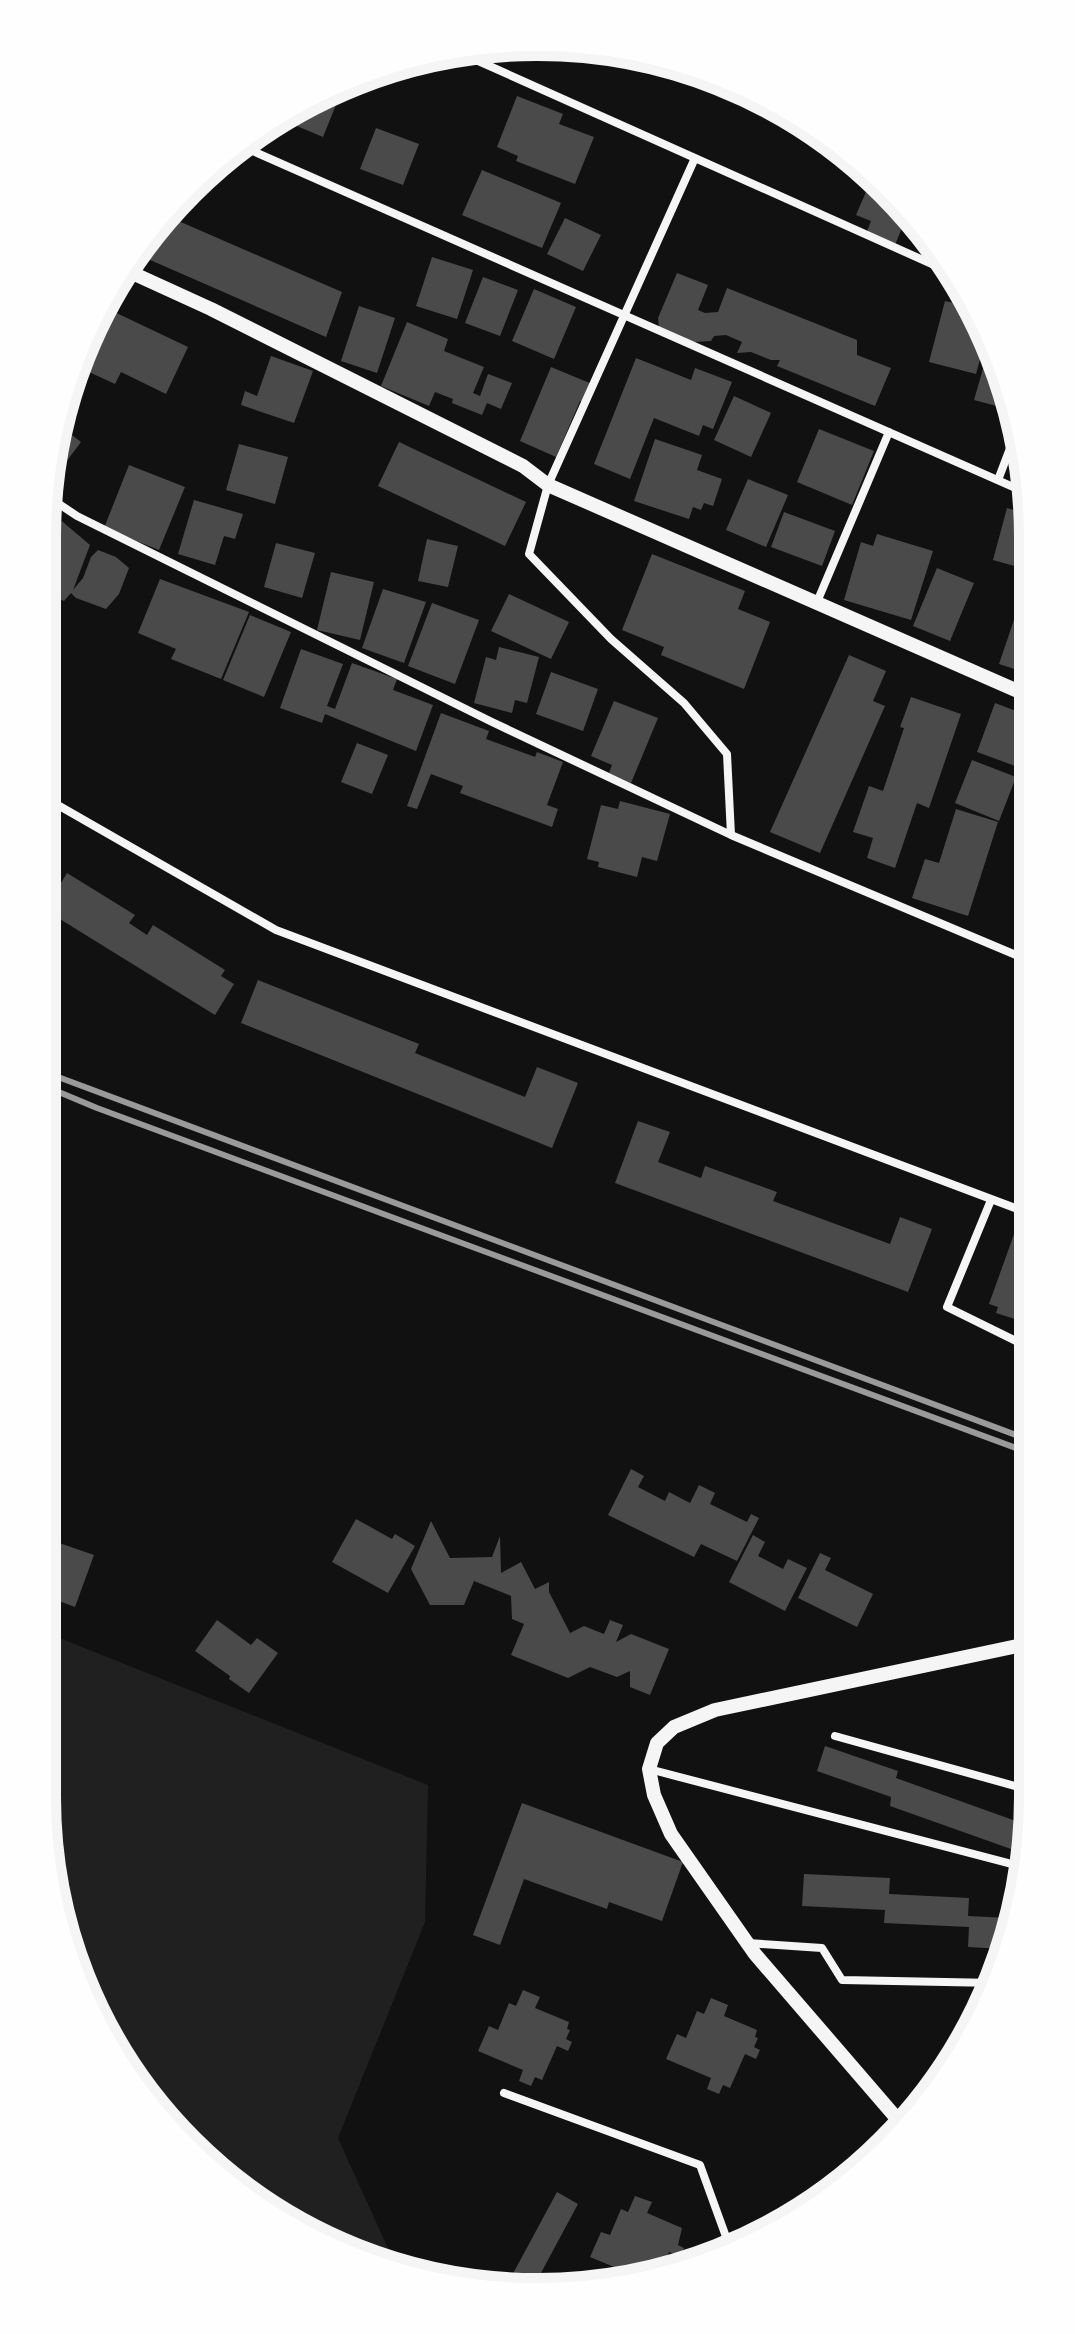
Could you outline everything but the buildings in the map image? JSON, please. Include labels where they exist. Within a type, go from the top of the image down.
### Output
[{"type":"street","points":[[476,60],[934,265]]},
{"type":"street","points":[[252,150],[1016,488]]},
{"type":"street","points":[[695,158],[548,485],[529,554],[611,639],[684,703],[727,754],[731,835]]},
{"type":"street","points":[[135,274],[225,316],[523,466],[548,485],[1019,692]]},
{"type":"street","points":[[817,602],[889,432]]},
{"type":"street","points":[[998,480],[1011,447]]},
{"type":"street","points":[[57,502],[91,523],[478,715],[731,835],[1019,956]]},
{"type":"street","points":[[56,804],[276,930],[1019,1210]]},
{"type":"street","points":[[991,1200],[947,1307],[1019,1343]]},
{"type":"street","points":[[898,2116],[747,1943],[671,1834],[654,1795],[649,1769],[657,1743],[674,1727],[715,1710],[1019,1646]]},
{"type":"street","points":[[835,1736],[1019,1787]]},
{"type":"street","points":[[649,1769],[1014,1865]]},
{"type":"street","points":[[747,1943],[822,1948],[842,1980],[981,1983]]},
{"type":"street","points":[[504,2093],[700,2165],[727,2239]]},
{"type":"shaded area","points":[[56,1637],[428,1785],[425,1922],[338,2138],[391,2255],[353,2241],[297,2213],[270,2197],[220,2159],[175,2114],[137,2064],[121,2037],[93,1981],[72,1921],[65,1890],[57,1828]]},
{"type":"railway","points":[[56,1076],[1019,1436]]},
{"type":"railway","points":[[56,1091],[1019,1449]]}]
